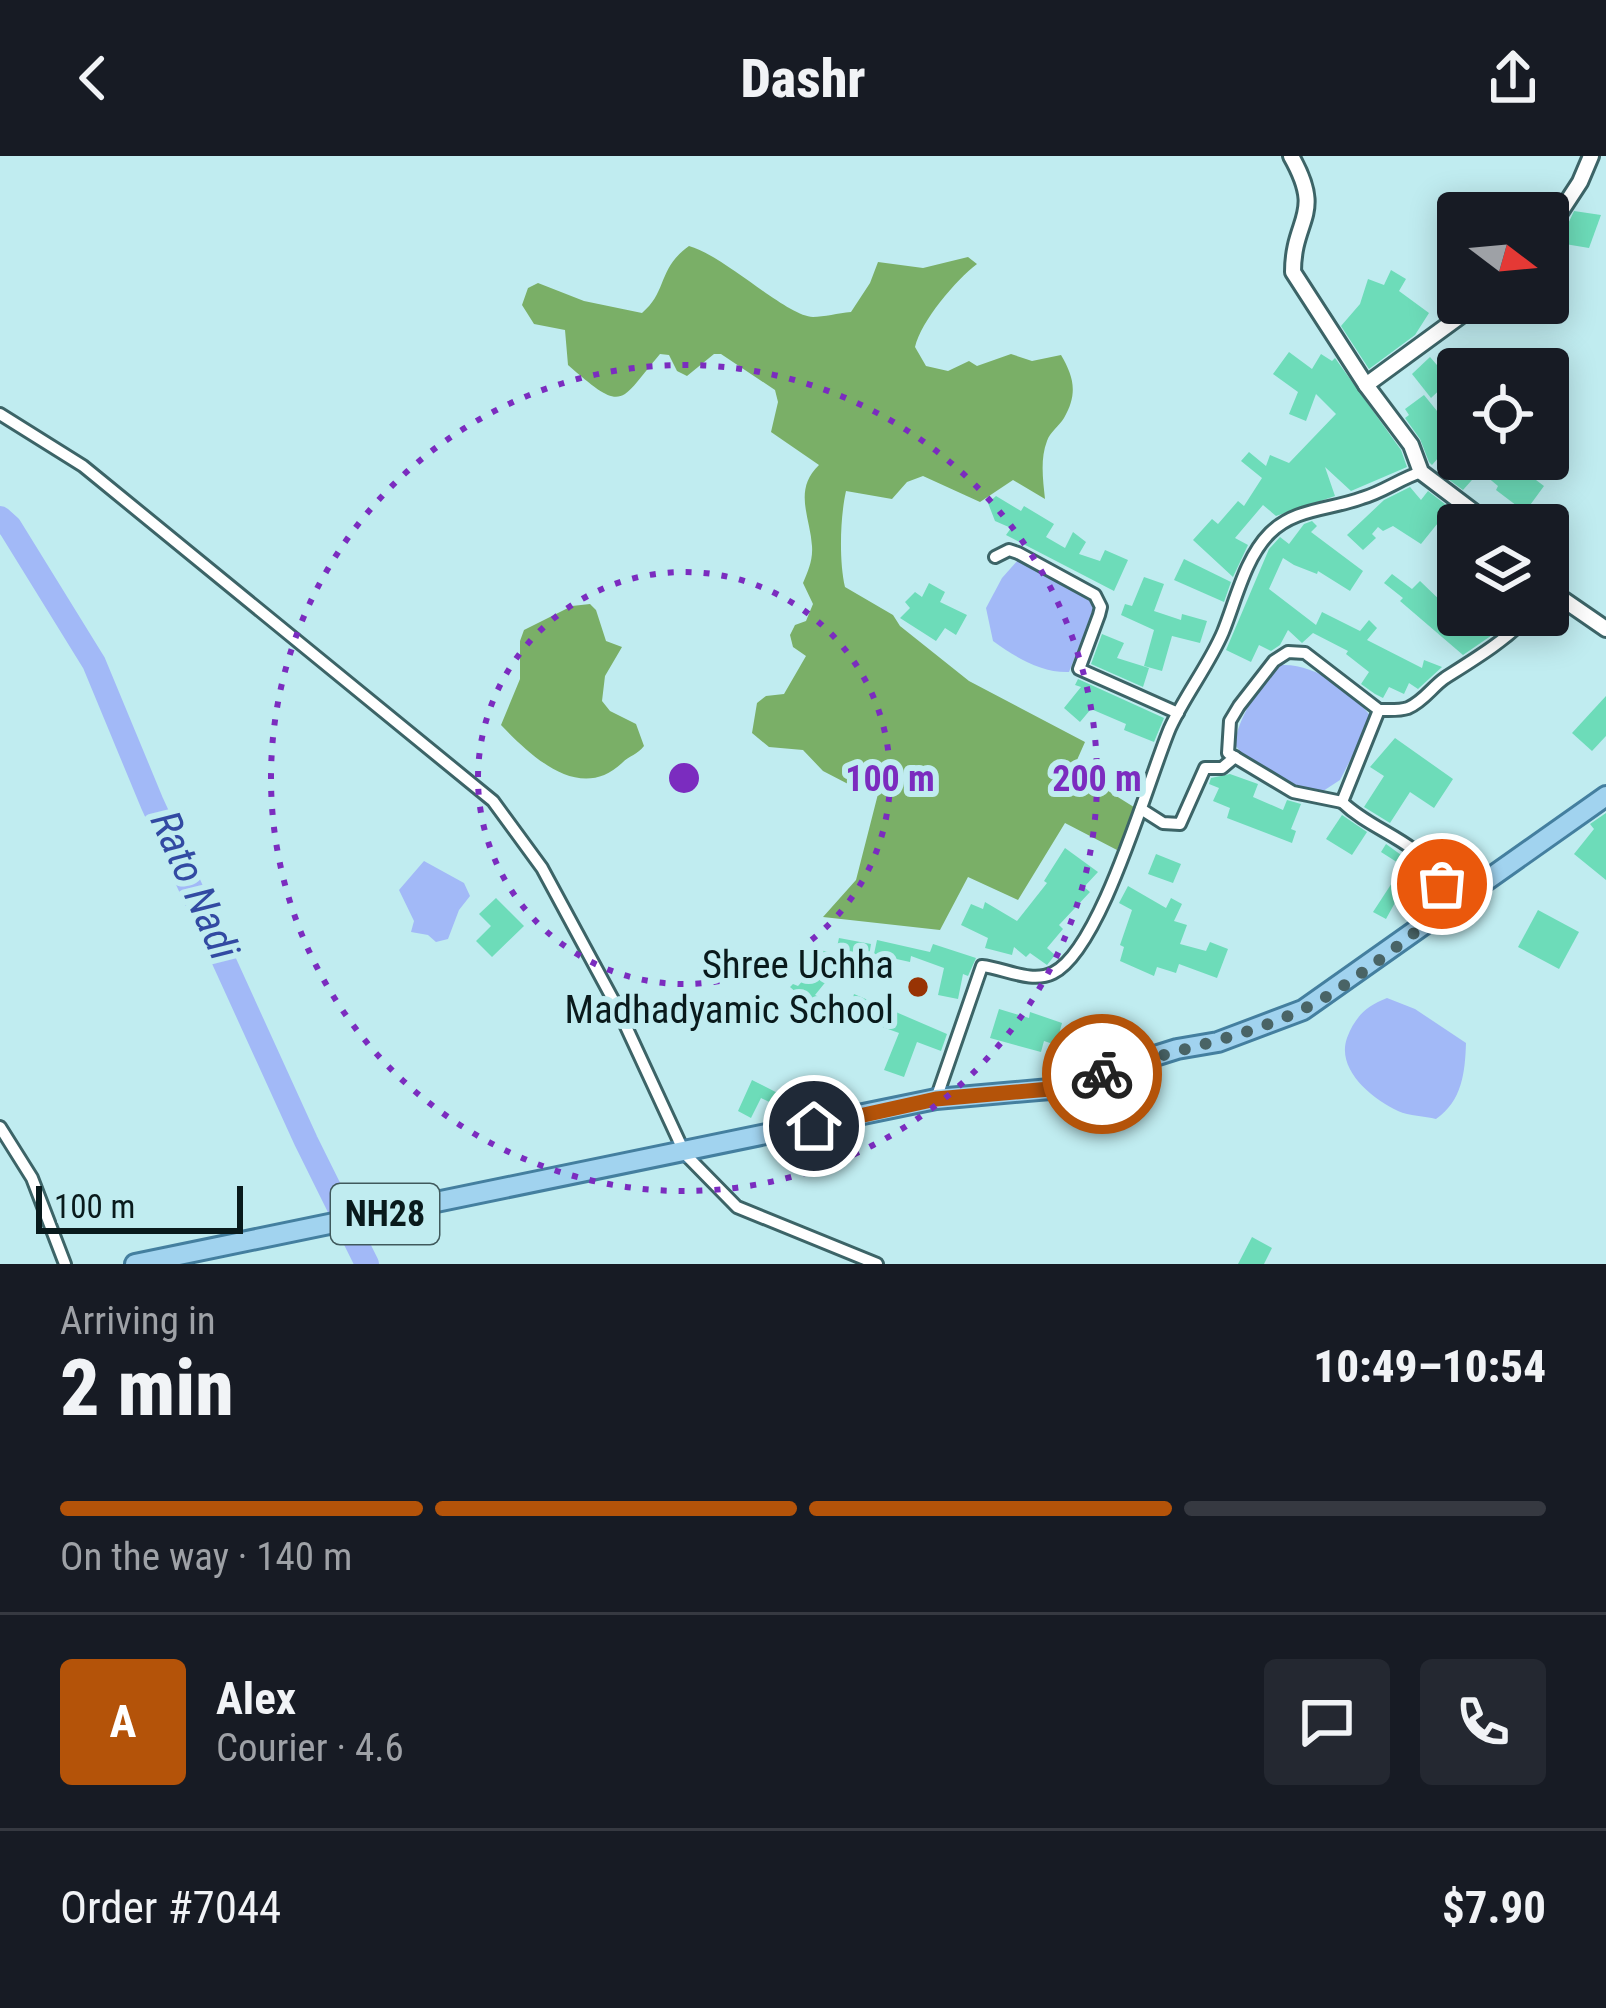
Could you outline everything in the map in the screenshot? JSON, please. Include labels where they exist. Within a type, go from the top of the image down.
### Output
[{"type":"main road","name":"NH28","points":[[135,1264],[936,1099],[1050,1089],[1177,1048],[1218,1042],[1303,1010],[1606,796]]},
{"type":"street","points":[[1292,156],[1308,185],[1306,220],[1293,252],[1293,272],[1411,445],[1420,472],[1463,504]]},
{"type":"street","points":[[1569,199],[1591,156]]},
{"type":"street","points":[[1366,385],[1449,324]]},
{"type":"street","points":[[0,414],[83,466],[493,801],[542,868],[617,1007],[685,1154],[736,1207],[877,1264]]},
{"type":"street","points":[[936,1099],[982,966],[1043,976],[1062,967],[1099,914],[1142,809],[1153,768],[1269,533],[1288,516],[1360,499],[1420,472]]},
{"type":"street","points":[[995,557],[1009,550],[1018,553],[1095,595],[1099,615],[1079,670],[1178,712]]},
{"type":"street","points":[[1569,606],[1606,629]]},
{"type":"street","points":[[1453,904],[1432,867],[1412,848],[1369,825],[1342,802],[1292,792],[1228,753],[1230,721],[1274,661],[1288,652],[1305,653],[1379,710],[1403,710],[1508,636]]},
{"type":"street","points":[[1342,802],[1379,710]]},
{"type":"street","points":[[1142,809],[1163,824],[1180,824],[1205,768],[1222,768],[1235,757]]},
{"type":"street","points":[[0,1127],[32,1178],[65,1264]]},
{"type":"green space","points":[[689,246],[720,261],[787,307],[813,317],[851,312],[878,262],[923,268],[968,257],[977,264],[940,302],[915,347],[926,366],[948,371],[969,361],[977,366],[1011,354],[1032,361],[1061,355],[1073,393],[1045,448],[1045,499],[1013,480],[980,502],[923,476],[907,482],[892,499],[846,491],[843,577],[845,587],[893,615],[900,626],[969,681],[1085,742],[1073,769],[1137,809],[1117,850],[1065,823],[1018,900],[968,877],[940,930],[823,917],[856,880],[878,794],[823,771],[803,750],[769,747],[752,733],[757,703],[766,696],[784,694],[806,656],[793,647],[790,635],[795,625],[806,621],[813,604],[803,583],[812,551],[805,494],[819,465],[771,432],[778,402],[775,390],[721,354],[714,354],[687,376],[677,371],[669,355],[660,354],[628,392],[611,396],[568,365],[565,330],[534,324],[522,305],[528,288],[538,283],[584,301],[642,313],[672,263]]},
{"type":"green space","points":[[590,604],[606,641],[622,647],[605,676],[602,701],[610,711],[636,724],[644,746],[606,774],[590,778],[557,771],[501,725],[520,679],[524,630],[572,606]]},
{"type":"water","points":[[1018,560],[1097,602],[1069,672],[1038,667],[993,641],[986,608]]},
{"type":"water","points":[[1281,665],[1307,669],[1332,681],[1372,718],[1340,780],[1317,795],[1262,769],[1235,745],[1251,701]]},
{"type":"water","points":[[424,861],[464,883],[470,896],[448,939],[436,942],[411,932],[414,921],[399,890]]},
{"type":"water","points":[[1387,998],[1415,1009],[1466,1043],[1457,1095],[1436,1119],[1402,1113],[1367,1090],[1351,1071],[1347,1038],[1367,1009]]},
{"type":"building","points":[[1574,211],[1601,215],[1589,248],[1569,245]]},
{"type":"building","points":[[1391,270],[1406,279],[1399,291],[1429,313],[1415,335],[1369,369],[1341,326],[1360,304],[1368,279],[1384,285]]},
{"type":"building","points":[[1289,352],[1312,369],[1321,354],[1332,361],[1335,358],[1401,450],[1407,467],[1351,491],[1325,467],[1335,496],[1276,516],[1263,505],[1235,538],[1248,545],[1233,577],[1193,540],[1212,519],[1218,524],[1238,501],[1244,506],[1262,478],[1241,461],[1249,452],[1266,466],[1270,455],[1289,463],[1336,414],[1316,394],[1306,421],[1289,414],[1298,392],[1273,374]]},
{"type":"building","points":[[1430,357],[1437,365],[1437,392],[1431,398],[1412,374]]},
{"type":"building","points":[[1424,395],[1437,411],[1437,459],[1432,465],[1405,418],[1409,415],[1405,409]]},
{"type":"building","points":[[1449,480],[1472,480],[1463,490]]},
{"type":"building","points":[[1491,480],[1536,480],[1544,486],[1531,504],[1514,504],[1496,490],[1498,486]]},
{"type":"building","points":[[1410,487],[1421,500],[1428,491],[1445,504],[1437,504],[1437,524],[1421,544],[1393,526],[1383,531],[1378,527],[1372,534],[1376,538],[1363,550],[1347,535],[1384,500]]},
{"type":"building","points":[[996,496],[1054,524],[1046,537],[1065,548],[1073,532],[1086,542],[1079,554],[1100,561],[1105,550],[1128,560],[1114,591],[1006,535],[1011,528],[995,521],[988,503]]},
{"type":"building","points":[[1312,521],[1317,526],[1311,532],[1363,571],[1350,591],[1318,571],[1283,558],[1269,589],[1316,625],[1322,612],[1360,631],[1369,620],[1377,628],[1367,640],[1422,668],[1424,660],[1442,667],[1418,689],[1409,683],[1404,694],[1389,687],[1383,698],[1375,694],[1361,684],[1369,672],[1348,651],[1313,633],[1302,643],[1288,630],[1271,651],[1259,645],[1251,662],[1226,650],[1269,549],[1280,537],[1289,544]]},
{"type":"building","points":[[1184,559],[1231,582],[1224,602],[1174,580]]},
{"type":"building","points":[[1392,574],[1412,589],[1420,581],[1437,597],[1437,633],[1400,601],[1403,598],[1384,583]]},
{"type":"building","points":[[1144,577],[1164,584],[1154,611],[1181,620],[1182,614],[1207,621],[1200,643],[1172,636],[1162,671],[1144,666],[1154,630],[1121,615],[1125,604],[1132,606]]},
{"type":"building","points":[[929,583],[945,592],[940,602],[967,615],[956,635],[945,628],[936,641],[900,618],[910,608],[905,602],[915,592],[922,597]]},
{"type":"building","points":[[1102,634],[1124,643],[1117,658],[1149,668],[1143,687],[1091,664]]},
{"type":"building","points":[[1441,636],[1491,636],[1463,655]]},
{"type":"building","points":[[1078,679],[1164,718],[1154,742],[1091,709],[1080,722],[1064,708],[1081,687],[1075,685]]},
{"type":"building","points":[[1606,696],[1606,736],[1592,751],[1572,733]]},
{"type":"building","points":[[1395,738],[1453,779],[1434,808],[1410,792],[1390,823],[1364,807],[1384,776],[1370,767]]},
{"type":"building","points":[[1230,774],[1258,784],[1253,797],[1283,810],[1287,800],[1301,804],[1291,829],[1296,831],[1292,843],[1227,818],[1230,808],[1213,801],[1219,788],[1209,784],[1211,778]]},
{"type":"building","points":[[1606,813],[1606,880],[1574,854],[1594,829],[1590,824]]},
{"type":"building","points":[[1342,815],[1367,832],[1352,855],[1326,839]]},
{"type":"building","points":[[1386,844],[1419,868],[1404,903],[1397,899],[1386,919],[1373,912],[1403,866],[1381,852]]},
{"type":"building","points":[[1065,848],[1098,872],[1084,887],[1090,892],[1059,925],[1063,929],[1047,948],[1055,955],[1047,965],[1014,947],[1012,955],[985,948],[988,938],[961,925],[971,904],[983,909],[985,902],[1017,921],[1047,883]]},
{"type":"building","points":[[1156,854],[1181,864],[1173,883],[1148,874]]},
{"type":"building","points":[[1128,886],[1166,908],[1171,898],[1182,904],[1174,921],[1187,925],[1180,944],[1206,951],[1210,942],[1228,949],[1217,978],[1179,964],[1176,973],[1157,967],[1154,976],[1120,961],[1124,947],[1120,945],[1132,910],[1119,903]]},
{"type":"building","points":[[496,898],[524,926],[492,957],[476,941],[491,926],[479,914]]},
{"type":"building","points":[[1538,910],[1579,932],[1559,969],[1518,947]]},
{"type":"building","points":[[839,938],[871,944],[868,962],[835,956]]},
{"type":"building","points":[[877,940],[930,952],[933,944],[976,958],[968,976],[963,974],[958,999],[938,995],[944,968],[911,956],[910,962],[874,954]]},
{"type":"building","points":[[819,950],[834,953],[828,979],[815,995],[844,1010],[837,1025],[808,1011],[811,1005],[790,987],[798,986],[815,967]]},
{"type":"building","points":[[854,994],[947,1034],[941,1051],[917,1042],[904,1077],[884,1070],[899,1033],[849,1011]]},
{"type":"building","points":[[999,1009],[1029,1018],[1030,1012],[1062,1023],[1056,1045],[1044,1041],[1041,1052],[990,1038]]},
{"type":"building","points":[[752,1080],[805,1107],[802,1113],[761,1098],[751,1118],[738,1111]]},
{"type":"building","points":[[1252,1237],[1272,1248],[1264,1264],[1238,1264]]},
{"type":"waterway","name":"Rato Nadi","points":[[0,518],[94,663],[152,803],[367,1264]]},
{"type":"way so far","points":[[1102,1074],[1177,1048],[1218,1042],[1303,1010],[1453,904],[1442,884]]},
{"type":"place","name":"Shree Uchha Madhadyamic School","points":[[918,987]]},
{"type":"route","points":[[814,1126],[936,1099],[1050,1089],[1102,1074]]}]
